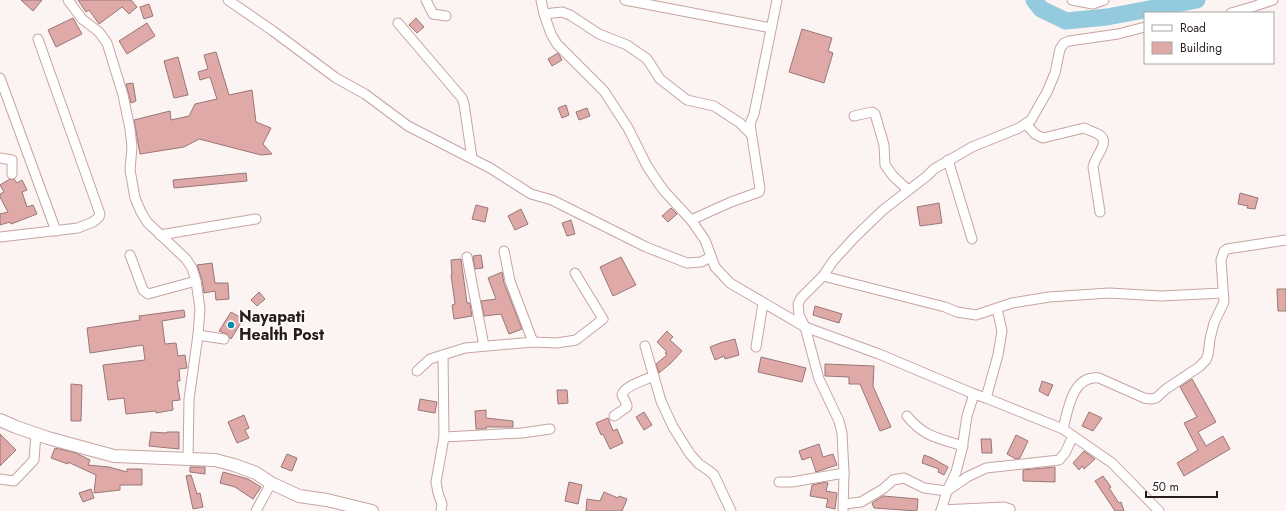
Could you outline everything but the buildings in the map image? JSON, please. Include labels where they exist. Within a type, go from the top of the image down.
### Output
[{"type":"main road","points":[[0,420],[36,434],[114,456],[215,460],[256,473],[271,483],[299,496],[327,500],[347,508],[372,511]]},
{"type":"street","points":[[68,0],[82,19],[99,32],[107,42],[123,95],[130,129],[132,147],[130,170],[135,198],[147,222],[186,259],[192,268],[196,281],[200,309],[189,399],[188,459]]},
{"type":"street","points":[[228,0],[274,30],[336,78],[365,94],[408,126],[472,158],[531,194],[552,200],[646,247],[687,263],[702,262],[711,257]]},
{"type":"street","points":[[426,0],[433,14],[446,16]]},
{"type":"street","points":[[541,0],[551,34],[557,44],[604,91],[628,128],[647,166],[664,192],[691,220],[705,240],[715,267],[730,283],[805,327],[879,354],[1063,429],[1112,463],[1160,511]]},
{"type":"street","points":[[625,0],[771,28]]},
{"type":"street","points":[[691,220],[759,192],[760,189],[750,133],[750,124],[754,114],[777,0]]},
{"type":"street","points":[[1072,0],[1093,4],[1104,0]]},
{"type":"street","points":[[1234,12],[1273,0]]},
{"type":"street","points":[[544,14],[562,12],[599,34],[627,45],[647,59],[660,79],[687,100],[714,106],[740,123],[750,133]]},
{"type":"street","points":[[398,22],[462,98],[472,158]]},
{"type":"street","points":[[1073,436],[1065,453],[1059,460],[986,468],[967,477],[947,491],[924,488],[904,478],[893,480],[883,489],[861,502],[843,508],[844,473],[842,433],[839,421],[819,379],[805,327],[799,315],[798,304],[800,298],[823,276],[833,261],[854,238],[883,210],[934,169],[972,147],[1026,124],[1035,114],[1047,92],[1055,73],[1060,49],[1064,43],[1118,34],[1144,27]]},
{"type":"street","points":[[0,237],[78,228],[99,217],[100,214],[38,39]]},
{"type":"street","points":[[0,78],[56,231]]},
{"type":"street","points":[[854,116],[872,112],[875,114],[884,145],[885,165],[893,176],[908,190]]},
{"type":"street","points":[[1026,124],[1035,134],[1043,138],[1084,128],[1101,136],[1105,142],[1094,161],[1093,168],[1100,212]]},
{"type":"street","points":[[0,158],[12,160],[12,174]]},
{"type":"street","points":[[948,160],[972,239]]},
{"type":"street","points":[[160,235],[256,220]]},
{"type":"street","points":[[1063,429],[1070,400],[1076,389],[1087,379],[1092,377],[1099,378],[1144,398],[1150,399],[1156,398],[1166,389],[1199,368],[1206,360],[1208,355],[1214,323],[1224,302],[1221,260],[1224,251],[1227,249],[1286,240]]},
{"type":"street","points":[[504,251],[510,281],[533,342]]},
{"type":"street","points":[[130,255],[143,290],[148,294],[196,281]]},
{"type":"street","points":[[467,257],[484,346]]},
{"type":"street","points":[[417,371],[430,359],[465,348],[533,342],[557,343],[576,340],[604,319],[575,273]]},
{"type":"street","points":[[823,276],[967,314],[976,315],[1027,300],[1095,293],[1109,292],[1160,296],[1223,293]]},
{"type":"street","points":[[756,347],[763,303]]},
{"type":"street","points":[[986,398],[998,355],[1002,331],[996,309]]},
{"type":"street","points":[[198,335],[224,338]]},
{"type":"street","points":[[645,346],[661,401],[673,427],[690,454],[699,464],[714,475],[731,511]]},
{"type":"street","points":[[441,511],[442,504],[436,482],[444,437],[443,354]]},
{"type":"street","points":[[614,416],[626,407],[622,396],[623,392],[627,388],[654,376]]},
{"type":"street","points":[[974,394],[967,416],[963,446],[956,472],[947,491],[941,511],[1004,507],[1010,509],[1010,511]]},
{"type":"street","points":[[907,416],[916,427],[928,435],[963,446]]},
{"type":"street","points":[[444,437],[522,433],[550,429]]},
{"type":"street","points":[[0,479],[14,482],[34,460],[36,434]]},
{"type":"street","points":[[779,482],[792,482],[844,473]]},
{"type":"street","points":[[256,511],[271,483]]},
{"type":"waterway","points":[[1034,0],[1041,9],[1066,21],[1107,17],[1197,0]]},
{"type":"place","name":"Nayapati Health Post","points":[[231,325]]}]
